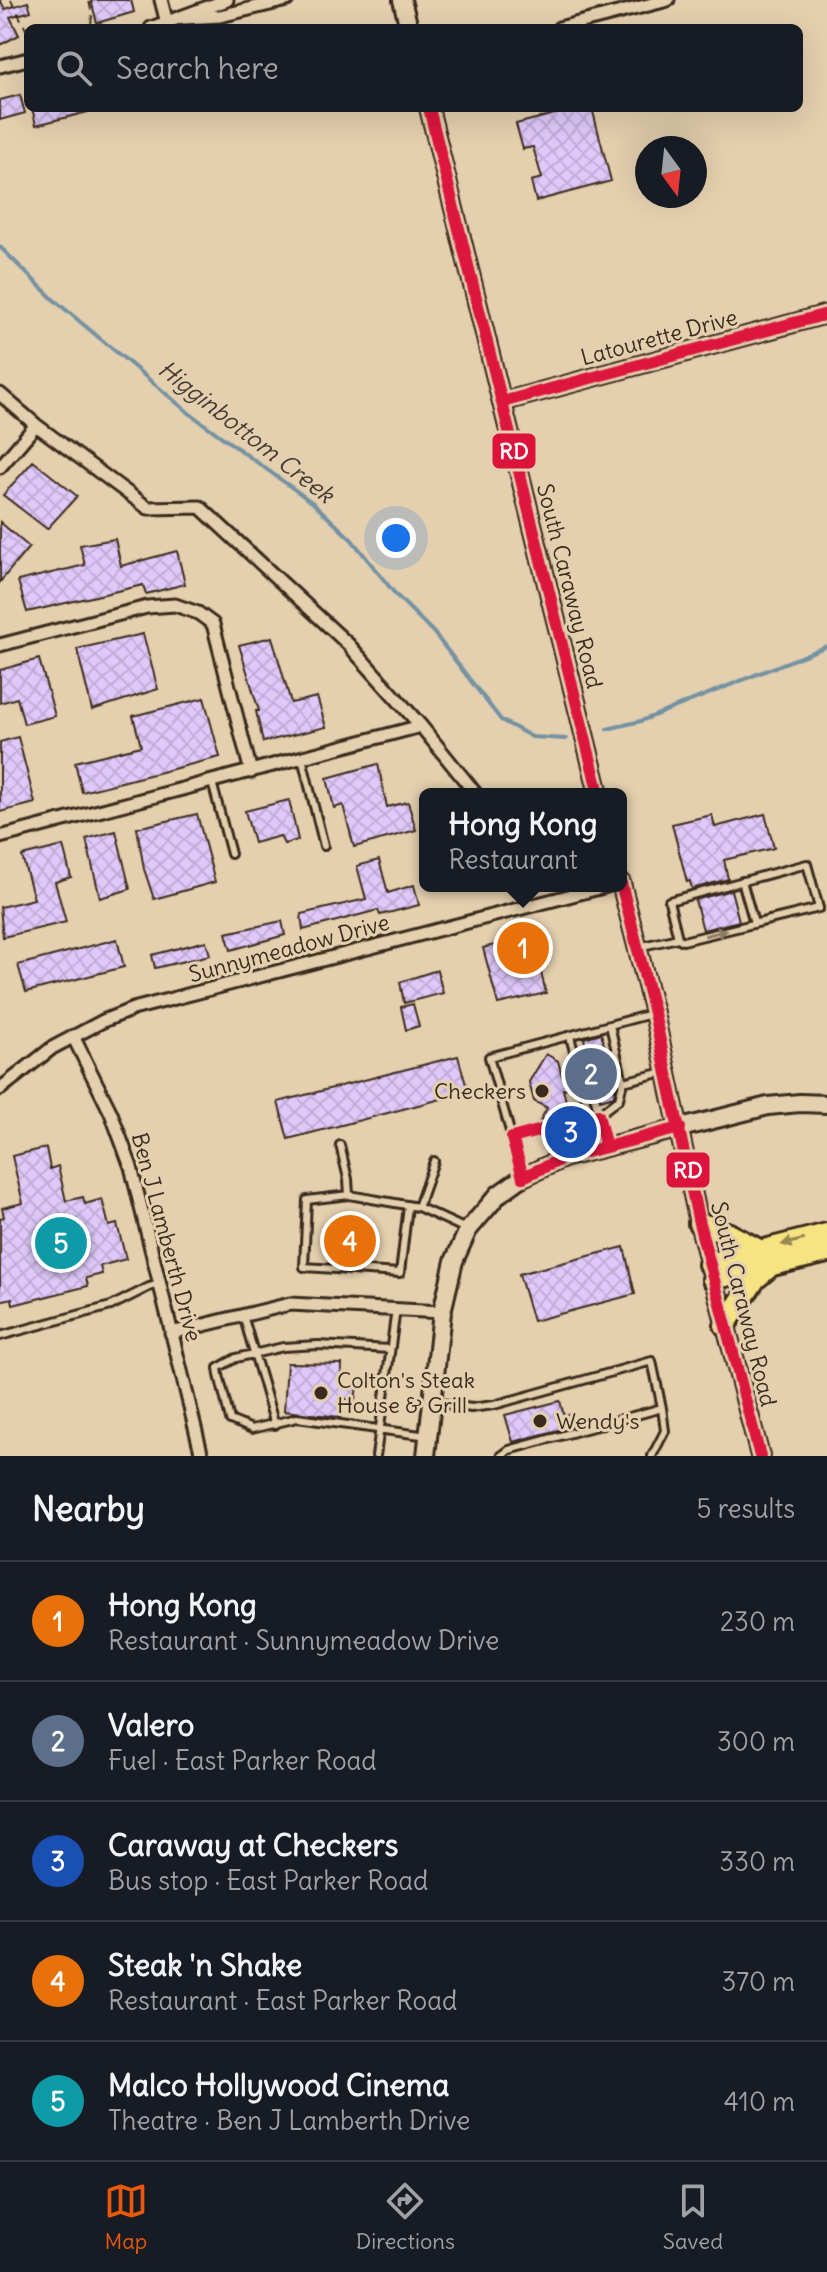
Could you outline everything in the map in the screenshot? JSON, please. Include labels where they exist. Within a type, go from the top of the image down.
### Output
[{"type":"highway","points":[[699,1223],[729,1234],[766,1258]]},
{"type":"highway","points":[[725,1325],[766,1258],[827,1234]]},
{"type":"highway","points":[[711,1271],[766,1258],[827,1252]]},
{"type":"street","points":[[161,0],[167,23]]},
{"type":"street","points":[[164,24],[227,0]]},
{"type":"street","points":[[184,18],[220,16],[287,0]]},
{"type":"street","points":[[402,0],[408,24]]},
{"type":"street","points":[[575,24],[668,0]]},
{"type":"street","points":[[0,66],[24,60]]},
{"type":"street","name":"South Caraway Road","points":[[430,112],[598,788]]},
{"type":"street","name":"Latourette Drive","points":[[502,402],[827,314]]},
{"type":"street","points":[[0,394],[36,425],[148,508],[200,507],[348,644],[471,788]]},
{"type":"street","points":[[0,467],[36,425]]},
{"type":"street","points":[[0,645],[147,607],[175,605],[198,613],[213,624],[251,772]]},
{"type":"street","points":[[0,837],[421,726]]},
{"type":"street","name":"Sunnymeadow Drive","points":[[0,1089],[31,1063],[73,1036],[133,1009],[584,892]]},
{"type":"street","name":"South Caraway Road","points":[[623,892],[654,1013],[699,1223],[760,1456]]},
{"type":"street","name":"Ben J Lamberth Drive","points":[[73,1036],[121,1137],[202,1456]]},
{"type":"street","points":[[426,1456],[442,1312],[454,1261],[468,1230],[499,1194],[523,1177],[566,1157],[768,1106],[827,1104]]},
{"type":"street","points":[[171,1333],[290,1304],[442,1312]]},
{"type":"lane","points":[[302,758],[324,846]]},
{"type":"lane","points":[[212,782],[231,854]]},
{"type":"lane","points":[[638,947],[678,938],[683,941],[819,908],[807,864],[669,901],[678,938]]},
{"type":"lane","points":[[742,881],[754,923]]},
{"type":"lane","points":[[523,1177],[489,1057],[654,1013]]},
{"type":"lane","points":[[512,1138],[594,1116],[619,1099],[622,1079],[610,1025]]},
{"type":"lane","points":[[570,1036],[578,1071],[591,1066]]},
{"type":"lane","points":[[605,1048],[614,1046]]},
{"type":"lane","points":[[575,1056],[587,1053]]},
{"type":"lane","points":[[609,1062],[618,1060]]},
{"type":"lane","points":[[613,1079],[667,1071]]},
{"type":"lane","points":[[596,1084],[582,1086],[606,1147]]},
{"type":"lane","points":[[340,1145],[349,1195]]},
{"type":"lane","points":[[418,1207],[434,1161]]},
{"type":"lane","points":[[408,1206],[400,1273],[304,1267],[307,1200],[349,1195],[418,1207],[468,1230]]},
{"type":"lane","points":[[0,1336],[111,1306],[159,1284]]},
{"type":"lane","points":[[376,1456],[396,1309]]},
{"type":"lane","points":[[243,1315],[275,1425]]},
{"type":"lane","points":[[390,1349],[318,1345],[283,1347],[236,1358],[218,1368],[230,1420],[252,1429],[297,1418],[428,1436]]},
{"type":"lane","points":[[432,1401],[471,1408],[494,1405],[652,1361],[665,1431],[652,1456]]},
{"type":"lane","points":[[501,1456],[509,1450],[662,1408]]},
{"type":"path","points":[[11,0],[24,25]]},
{"type":"path","points":[[89,0],[91,24]]},
{"type":"building","points":[[0,0],[5,9],[28,2],[31,11],[10,17],[19,35],[0,45]]},
{"type":"building","points":[[91,0],[131,0],[134,12],[97,23]]},
{"type":"building","points":[[20,95],[25,113],[0,120],[0,100]]},
{"type":"building","points":[[33,112],[88,112],[36,125]]},
{"type":"building","points":[[562,112],[593,112],[611,181],[536,201],[531,181],[542,178],[533,147],[523,149],[516,124]]},
{"type":"building","points":[[33,461],[77,496],[47,529],[3,495]]},
{"type":"building","points":[[0,522],[29,547],[0,582]]},
{"type":"building","points":[[115,539],[121,566],[177,551],[185,584],[146,594],[143,585],[27,612],[18,581],[85,565],[80,545]]},
{"type":"building","points":[[143,634],[158,689],[92,710],[77,649]]},
{"type":"building","points":[[272,637],[291,703],[317,697],[326,727],[263,742],[256,711],[259,711],[239,645]]},
{"type":"building","points":[[39,659],[55,716],[24,724],[17,698],[0,703],[0,670]]},
{"type":"building","points":[[204,698],[220,757],[82,792],[75,762],[141,746],[133,716]]},
{"type":"building","points":[[18,737],[35,803],[0,812],[0,742]]},
{"type":"building","points":[[378,764],[387,807],[408,802],[416,830],[354,847],[343,805],[334,808],[327,778]]},
{"type":"building","points":[[289,800],[298,840],[284,844],[280,836],[254,843],[245,811]]},
{"type":"building","points":[[197,814],[215,882],[154,899],[144,869],[137,828]]},
{"type":"building","points":[[765,814],[774,848],[724,860],[728,879],[692,889],[690,881],[687,882],[672,824],[712,815],[715,827]]},
{"type":"building","points":[[116,831],[130,889],[100,898],[86,839]]},
{"type":"building","points":[[63,846],[71,877],[55,882],[66,922],[3,937],[0,907],[34,899],[22,856]]},
{"type":"building","points":[[379,860],[388,893],[414,885],[419,905],[380,915],[378,910],[303,930],[301,914],[366,899],[357,866]]},
{"type":"building","points":[[731,890],[739,921],[703,930],[695,900]]},
{"type":"building","points":[[282,921],[285,935],[231,950],[226,933]]},
{"type":"building","points":[[532,935],[546,993],[498,1004],[483,948]]},
{"type":"building","points":[[117,939],[124,967],[26,992],[18,965]]},
{"type":"building","points":[[206,941],[210,955],[155,968],[152,955]]},
{"type":"building","points":[[437,970],[443,993],[404,1003],[400,982]]},
{"type":"building","points":[[413,1004],[419,1026],[406,1030],[401,1007]]},
{"type":"building","points":[[601,1033],[615,1088],[614,1096],[600,1100],[598,1090],[602,1086],[601,1080],[580,1078],[576,1086],[563,1089],[567,1105],[561,1116],[554,1112],[538,1125],[547,1108],[534,1101],[529,1082],[546,1054],[558,1061],[562,1076],[573,1073],[581,1078],[597,1067],[595,1061],[589,1060],[593,1052],[586,1047],[584,1038]]},
{"type":"building","points":[[458,1056],[468,1092],[288,1139],[278,1102]]},
{"type":"building","points":[[46,1148],[50,1169],[58,1166],[66,1201],[83,1197],[85,1204],[102,1199],[109,1226],[117,1224],[126,1259],[100,1266],[102,1274],[86,1278],[88,1286],[13,1305],[12,1298],[0,1301],[2,1208],[23,1203],[12,1156]]},
{"type":"building","points":[[328,1227],[371,1229],[372,1253],[327,1250]]},
{"type":"building","points":[[624,1247],[635,1294],[533,1321],[519,1274]]},
{"type":"building","name":"Colton's Steak House & Grill","points":[[287,1363],[342,1364],[341,1384],[357,1387],[355,1400],[342,1399],[340,1417],[284,1411]]},
{"type":"building","name":"Wendy's","points":[[560,1401],[564,1416],[571,1414],[573,1426],[513,1442],[505,1415]]},
{"type":"waterway","name":"Higginbottom Creek","points":[[0,247],[53,299],[189,413],[313,503],[352,540],[396,595],[434,633],[501,720],[532,737],[566,739]]},
{"type":"waterway","name":"Higginbottom Creek","points":[[607,729],[641,721],[827,646]]},
{"type":"transit line","name":"RD","points":[[430,112],[598,788]]},
{"type":"transit line","name":"RD","points":[[502,402],[827,314]]},
{"type":"transit line","name":"RD","points":[[623,892],[654,1013],[699,1223],[760,1456]]},
{"type":"transit line","name":"RD","points":[[598,1115],[606,1147],[566,1157],[523,1177],[512,1138],[598,1115]]},
{"type":"transit line","name":"RD","points":[[606,1147],[680,1128]]},
{"type":"place","name":"Hong Kong","points":[[523,948]]},
{"type":"place","name":"Valero","points":[[591,1074]]},
{"type":"place","name":"Checkers","points":[[542,1091]]},
{"type":"place","name":"Caraway at Checkers","points":[[571,1132]]},
{"type":"place","name":"Steak 'n Shake","points":[[350,1241]]},
{"type":"place","name":"Malco Hollywood Cinema","points":[[61,1243]]},
{"type":"place","name":"Colton's Steak House & Grill","points":[[321,1393]]},
{"type":"place","name":"Wendy's","points":[[540,1421]]}]
